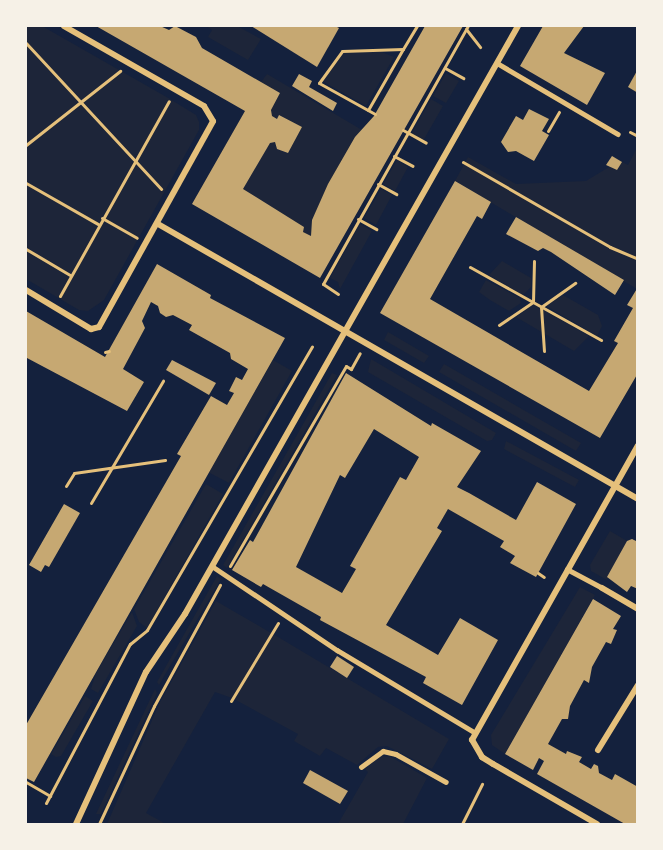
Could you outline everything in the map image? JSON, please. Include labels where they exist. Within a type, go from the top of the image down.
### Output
[{"type":"street","points":[[26,290],[95,329],[106,317],[213,121],[204,106],[64,26]]},
{"type":"street","points":[[76,825],[146,672],[212,566],[518,26]]},
{"type":"street","points":[[158,224],[638,500]]},
{"type":"street","points":[[597,825],[493,765],[474,746],[474,732],[638,445]]},
{"type":"street","points":[[602,588],[638,609]]},
{"type":"street","points":[[598,750],[638,685]]},
{"type":"lane","points":[[497,63],[618,134]]},
{"type":"lane","points":[[212,566],[337,650],[474,732]]},
{"type":"lane","points":[[567,569],[602,588]]},
{"type":"lane","points":[[361,767],[383,751],[446,782]]},
{"type":"path","points":[[368,110],[417,26]]},
{"type":"path","points":[[338,294],[323,284],[467,27],[480,47]]},
{"type":"path","points":[[26,43],[164,193]]},
{"type":"path","points":[[375,114],[319,82],[342,51],[403,49]]},
{"type":"path","points":[[445,68],[463,78]]},
{"type":"path","points":[[26,145],[120,71]]},
{"type":"path","points":[[59,298],[98,224],[170,99]]},
{"type":"path","points":[[548,131],[555,117]]},
{"type":"path","points":[[403,130],[426,143]]},
{"type":"path","points":[[394,156],[412,166]]},
{"type":"path","points":[[463,162],[610,247],[638,259]]},
{"type":"path","points":[[26,183],[98,224]]},
{"type":"path","points":[[378,184],[396,194]]},
{"type":"path","points":[[102,218],[139,238]]},
{"type":"path","points":[[358,219],[376,229]]},
{"type":"path","points":[[26,249],[70,275]]},
{"type":"path","points":[[533,302],[534,261]]},
{"type":"path","points":[[470,267],[601,340]]},
{"type":"path","points":[[541,307],[575,284]]},
{"type":"path","points":[[499,325],[533,302]]},
{"type":"path","points":[[541,307],[544,351]]},
{"type":"path","points":[[46,803],[130,644],[147,630],[312,347]]},
{"type":"path","points":[[91,503],[163,381]]},
{"type":"path","points":[[66,486],[74,473],[165,460]]},
{"type":"path","points":[[538,573],[544,577]]},
{"type":"path","points":[[231,701],[280,620]]},
{"type":"path","points":[[26,782],[50,796]]},
{"type":"path","points":[[462,825],[482,784]]},
{"type":"shaded area","points":[[26,26],[42,26],[170,99],[196,115],[199,122],[199,130],[104,300],[88,311],[79,310],[26,279]]},
{"type":"shaded area","points":[[206,26],[237,26],[261,39],[248,60],[208,37],[212,30]]},
{"type":"shaded area","points":[[379,51],[394,57],[366,106],[322,81],[344,53]]},
{"type":"shaded area","points":[[446,73],[459,81],[446,103],[433,96]]},
{"type":"shaded area","points":[[267,74],[362,130],[312,219],[311,236],[303,232],[304,227],[243,189],[270,143],[275,142],[277,149],[287,153],[301,127],[280,115],[277,119],[272,116],[271,110],[280,93],[261,82]]},
{"type":"shaded area","points":[[431,99],[443,106],[423,141],[411,134]]},
{"type":"shaded area","points":[[637,148],[637,289],[455,181],[468,157],[516,184],[586,181],[609,167],[617,170],[622,162],[628,165]]},
{"type":"shaded area","points":[[397,160],[408,167],[395,191],[383,184]]},
{"type":"shaded area","points":[[381,189],[392,195],[376,225],[364,218]]},
{"type":"shaded area","points":[[360,224],[372,231],[340,289],[338,282],[330,278]]},
{"type":"shaded area","points":[[502,261],[531,278],[531,287],[523,295],[489,275]]},
{"type":"shaded area","points":[[486,280],[520,298],[521,303],[509,311],[490,300],[479,292]]},
{"type":"shaded area","points":[[563,295],[598,315],[602,326],[597,336],[546,306]]},
{"type":"shaded area","points":[[534,304],[589,336],[574,351],[516,317]]},
{"type":"shaded area","points":[[388,332],[429,356],[424,363],[384,340]]},
{"type":"shaded area","points":[[371,359],[496,433],[492,440],[487,441],[368,372]]},
{"type":"shaded area","points":[[273,360],[292,371],[229,483],[208,472]]},
{"type":"shaded area","points":[[444,364],[581,443],[576,451],[439,372]]},
{"type":"shaded area","points":[[332,373],[337,375],[227,568],[223,565]]},
{"type":"shaded area","points":[[506,441],[579,480],[575,487],[504,449]]},
{"type":"shaded area","points":[[206,484],[223,494],[147,628],[139,622],[134,609]]},
{"type":"shaded area","points":[[610,531],[627,541],[607,580],[591,571],[590,565]]},
{"type":"shaded area","points":[[217,576],[221,579],[159,685],[157,682]]},
{"type":"shaded area","points":[[580,587],[595,595],[505,754],[492,745],[491,735]]},
{"type":"shaded area","points":[[216,601],[271,633],[232,698],[215,692],[146,813],[166,824],[107,824],[160,702]]},
{"type":"shaded area","points":[[132,612],[137,626],[98,693],[91,689],[96,673]]},
{"type":"shaded area","points":[[273,634],[449,739],[432,769],[387,746],[378,747],[357,765],[326,748],[320,756],[294,741],[298,734],[234,699]]},
{"type":"shaded area","points":[[155,689],[157,693],[101,814],[96,814]]},
{"type":"shaded area","points":[[85,696],[93,701],[61,756],[56,757],[51,754]]},
{"type":"shaded area","points":[[381,756],[391,757],[427,778],[403,824],[338,824],[368,772],[365,769]]},
{"type":"building","points":[[96,26],[160,26],[169,30],[175,26],[196,37],[202,48],[280,93],[271,110],[272,116],[277,119],[279,115],[302,127],[288,153],[277,149],[275,142],[270,143],[243,189],[304,227],[303,232],[311,236],[312,220],[328,184],[355,137],[374,116],[425,26],[463,26],[320,278],[192,204],[245,111]]},
{"type":"building","points":[[251,26],[335,26],[339,28],[317,67]]},
{"type":"building","points":[[543,26],[584,26],[564,53],[605,73],[587,105],[520,66]]},
{"type":"building","points":[[638,69],[638,93],[628,87]]},
{"type":"building","points":[[299,74],[312,81],[309,87],[337,103],[333,111],[292,86]]},
{"type":"building","points":[[529,109],[549,119],[542,131],[549,135],[534,161],[516,151],[508,152],[501,142],[516,116],[523,120]]},
{"type":"building","points":[[612,156],[622,162],[617,170],[606,165]]},
{"type":"building","points":[[455,181],[491,202],[482,219],[477,216],[430,299],[589,391],[618,343],[614,341],[633,308],[627,305],[638,287],[638,373],[600,438],[380,313]]},
{"type":"building","points":[[516,217],[624,280],[615,295],[551,252],[543,248],[538,251],[506,234]]},
{"type":"building","points":[[157,264],[211,295],[210,298],[285,338],[34,782],[26,778],[26,725],[181,456],[177,454],[211,396],[227,405],[234,393],[229,391],[236,377],[242,380],[248,369],[231,359],[230,353],[189,330],[192,325],[173,315],[166,317],[160,313],[158,306],[151,302],[142,321],[145,328],[123,369],[144,382],[127,411],[27,358],[26,311],[105,357]]},
{"type":"building","points":[[172,360],[216,383],[209,395],[166,370]]},
{"type":"building","points":[[346,373],[431,426],[432,423],[481,451],[457,487],[516,520],[537,482],[576,504],[536,577],[510,563],[515,556],[500,547],[504,541],[448,509],[437,528],[442,531],[386,625],[438,655],[460,618],[498,640],[462,705],[423,683],[426,677],[320,620],[321,617],[263,584],[261,587],[232,570],[250,540],[253,542]],"holes":[[[374,429],[419,457],[406,480],[400,477],[350,566],[356,569],[342,593],[296,567],[340,475],[345,478]]]},
{"type":"building","points":[[64,504],[80,513],[49,567],[45,565],[41,572],[29,565]]},
{"type":"building","points":[[632,539],[638,542],[638,589],[631,586],[627,592],[607,577],[627,541]]},
{"type":"building","points":[[593,599],[621,616],[613,629],[617,630],[611,644],[606,642],[592,667],[589,683],[584,680],[570,706],[568,719],[562,719],[548,744],[566,754],[567,751],[582,757],[579,762],[591,769],[594,764],[598,766],[599,773],[612,780],[615,774],[638,787],[638,824],[625,824],[537,774],[544,761],[539,758],[533,770],[505,754]]},
{"type":"building","points":[[337,656],[354,667],[347,678],[330,667]]},
{"type":"building","points":[[310,770],[348,791],[340,804],[303,783]]}]
